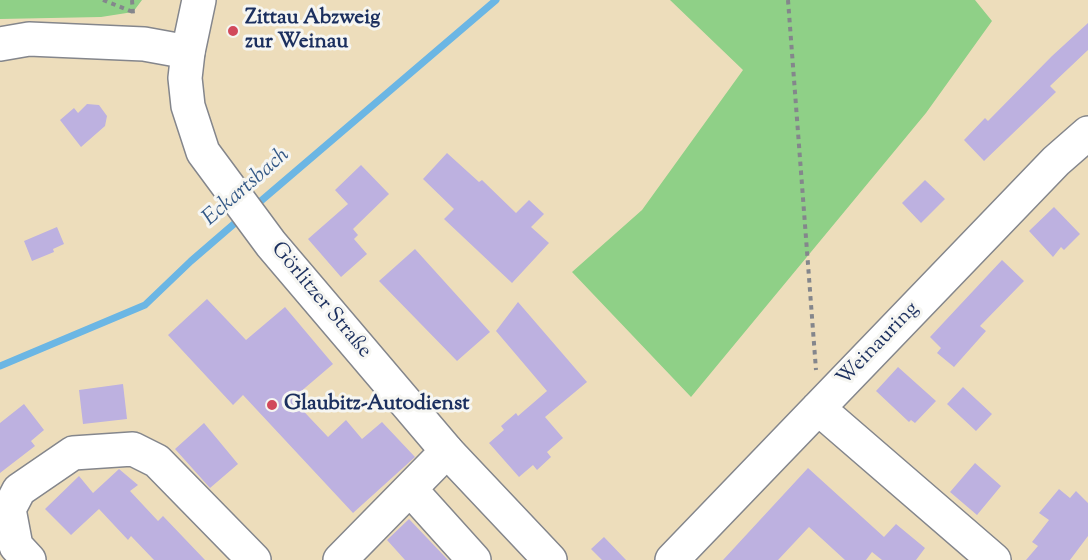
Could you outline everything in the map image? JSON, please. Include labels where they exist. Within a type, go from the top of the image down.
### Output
[{"type":"street","name":"Görlitzer Straße","points":[[199,0],[185,78],[191,118],[203,152],[272,244],[447,451],[550,560]]},
{"type":"street","points":[[0,44],[29,39],[144,44],[188,52]]},
{"type":"street","name":"Weinauring","points":[[672,560],[1056,161],[1088,134]]},
{"type":"street","points":[[818,408],[994,560]]},
{"type":"street","points":[[29,560],[16,546],[9,509],[19,490],[73,453],[132,449],[157,460],[254,560]]},
{"type":"street","points":[[340,560],[447,451]]},
{"type":"street","points":[[410,489],[474,560]]},
{"type":"path","points":[[103,0],[133,12],[132,0]]},
{"type":"path","points":[[788,0],[818,408]]},
{"type":"green space","points":[[0,0],[142,0],[133,12],[101,17],[0,19]]},
{"type":"green space","points":[[670,0],[975,0],[992,21],[926,113],[691,397],[572,272],[642,210],[743,70]]},
{"type":"building","points":[[1088,23],[1088,50],[1050,86],[1056,92],[984,161],[964,140],[985,118],[988,121]]},
{"type":"building","points":[[87,104],[99,105],[107,116],[105,126],[81,147],[60,120],[74,108],[78,113]]},
{"type":"building","points":[[447,153],[479,182],[482,180],[516,213],[529,200],[544,214],[531,227],[549,243],[512,283],[444,219],[454,209],[423,179]]},
{"type":"building","points":[[361,165],[389,194],[353,229],[358,235],[354,239],[367,254],[341,277],[308,239],[348,204],[335,190]]},
{"type":"building","points":[[925,180],[945,199],[921,223],[902,203]]},
{"type":"building","points":[[1054,207],[1080,234],[1064,250],[1061,247],[1053,257],[1029,231]]},
{"type":"building","points":[[57,227],[64,244],[53,249],[54,252],[32,261],[24,241]]},
{"type":"building","points":[[415,249],[490,332],[457,361],[379,281]]},
{"type":"building","points":[[1002,260],[1024,281],[980,326],[986,331],[954,367],[937,353],[941,348],[930,337]]},
{"type":"building","points":[[207,299],[246,340],[285,307],[333,364],[292,399],[328,437],[346,420],[362,439],[382,422],[415,457],[353,513],[243,395],[233,405],[168,335]]},
{"type":"building","points":[[518,302],[587,382],[545,417],[563,438],[547,452],[551,457],[537,470],[533,465],[519,477],[489,443],[504,430],[501,426],[516,413],[518,416],[547,391],[496,331]]},
{"type":"building","points":[[898,367],[936,401],[915,423],[911,420],[909,422],[876,391]]},
{"type":"building","points":[[123,384],[127,419],[83,424],[79,390]]},
{"type":"building","points":[[963,387],[992,414],[976,431],[947,404]]},
{"type":"building","points":[[24,404],[44,430],[31,441],[35,446],[0,473],[0,423]]},
{"type":"building","points":[[204,423],[238,464],[210,488],[175,449]]},
{"type":"building","points":[[975,463],[1001,486],[977,515],[950,492]]},
{"type":"building","points":[[808,468],[884,537],[896,524],[925,548],[916,560],[882,560],[872,552],[866,560],[845,560],[809,527],[778,560],[723,560]]},
{"type":"building","points":[[119,469],[138,485],[130,491],[158,521],[163,516],[205,560],[154,560],[131,536],[128,540],[99,509],[71,535],[45,509],[79,476],[93,493]]},
{"type":"building","points":[[1059,489],[1070,498],[1076,491],[1088,503],[1088,536],[1070,560],[1026,560],[1038,546],[1032,542],[1049,520],[1039,513]]},
{"type":"building","points":[[409,519],[448,560],[405,560],[387,540]]},
{"type":"building","points":[[604,537],[626,560],[602,560],[591,549]]},
{"type":"waterway","name":"Eckartsbach","points":[[255,206],[496,0]]},
{"type":"waterway","name":"Eckartsbach","points":[[0,366],[145,305],[242,217]]},
{"type":"place","name":"Zittau Abzweig zur Weinau","points":[[233,31]]},
{"type":"place","name":"Glaubitz-Autodienst","points":[[272,405]]}]
